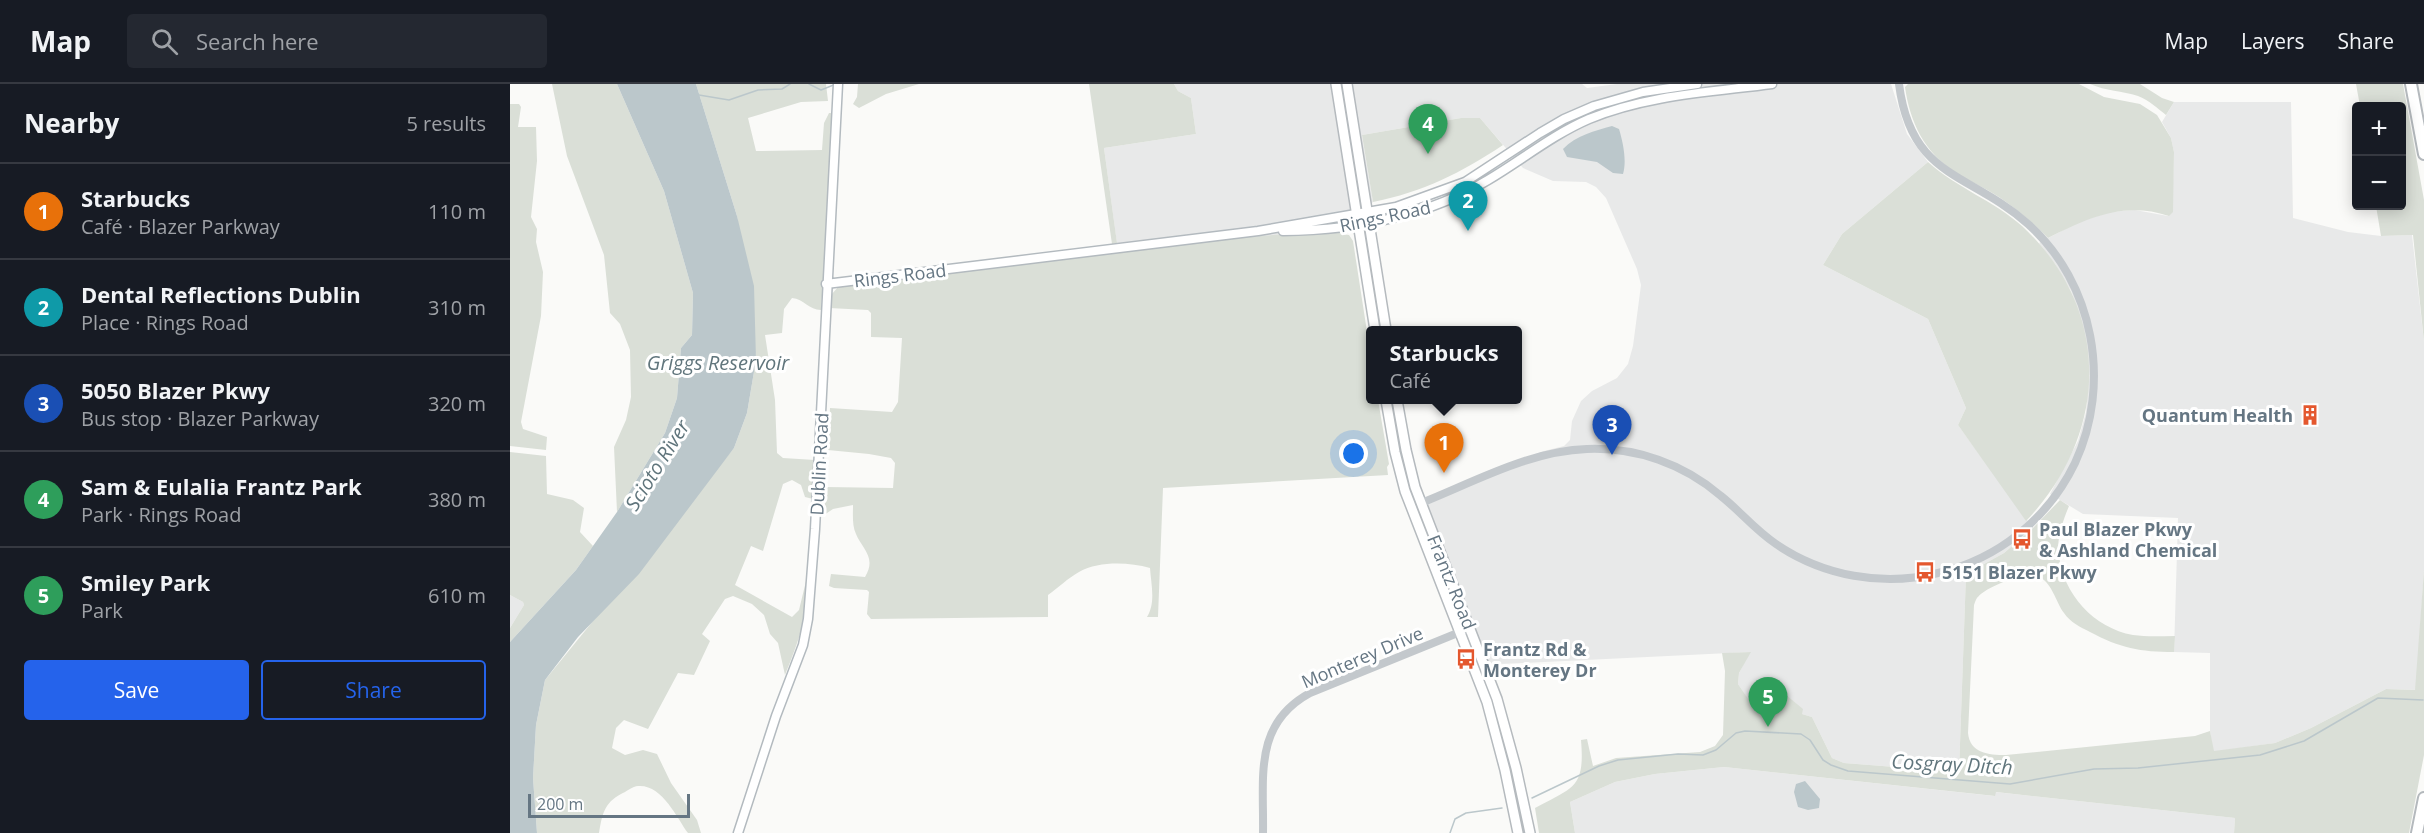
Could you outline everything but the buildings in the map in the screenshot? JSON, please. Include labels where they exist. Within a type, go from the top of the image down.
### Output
[{"type":"highway","points":[[2411,84],[2424,154]]},
{"type":"highway","points":[[2417,833],[2424,798]]},
{"type":"main road","name":"Dublin Road","points":[[738,833],[776,716],[803,645],[808,619],[816,509],[838,84]]},
{"type":"main road","points":[[1336,84],[1374,326]]},
{"type":"main road","points":[[1347,84],[1385,326]]},
{"type":"main road","name":"Rings Road","points":[[826,284],[1368,218],[1465,182],[1540,133],[1594,106],[1643,92],[1697,84]]},
{"type":"main road","name":"Rings Road","points":[[1368,218],[1401,217],[1445,203],[1488,180],[1567,129],[1607,112],[1650,101],[1772,84]]},
{"type":"main road","name":"Frantz Road","points":[[1387,404],[1396,456],[1411,507],[1489,708],[1518,833]]},
{"type":"main road","name":"Frantz Road","points":[[1398,404],[1406,450],[1421,503],[1471,628],[1503,717],[1530,833]]},
{"type":"main road","points":[[1396,456],[1410,489],[1421,503]]},
{"type":"main road","points":[[1411,507],[1438,545]]},
{"type":"main road","points":[[1489,708],[1503,717]]},
{"type":"street","points":[[1421,503],[1543,455],[1569,450],[1603,449],[1631,452],[1677,467],[1712,488],[1756,528],[1785,550],[1826,569],[1850,575],[1901,579],[1944,572],[1972,562],[1997,549],[2022,531],[2046,508],[2067,478],[2086,431],[2093,398],[2094,369],[2086,318],[2079,296],[2066,271],[2035,231],[2006,207],[1952,176],[1929,157],[1906,118],[1899,84]]},
{"type":"street","name":"Monterey Drive","points":[[1263,833],[1267,746],[1275,722],[1282,713],[1310,693],[1471,628]]},
{"type":"shaded area","points":[[552,84],[617,84],[664,191],[693,293],[692,335],[681,348],[677,398],[665,433],[617,512],[614,447],[626,420],[631,397],[630,350],[620,324],[610,313],[604,255],[567,156]]},
{"type":"shaded area","points":[[696,84],[826,84],[828,101],[801,102],[748,118],[756,151],[822,150],[824,123],[829,113],[835,113],[821,310],[792,298],[784,309],[782,333],[765,335],[775,400],[777,453],[783,458],[815,460],[813,499],[805,497],[801,485],[792,480],[783,484],[763,551],[751,546],[735,585],[792,617],[799,610],[807,577],[806,612],[785,675],[778,643],[770,634],[764,615],[752,604],[733,596],[725,599],[702,634],[710,641],[694,675],[678,673],[648,729],[624,720],[616,728],[612,748],[625,755],[643,750],[657,754],[671,783],[697,820],[701,833],[688,833],[661,796],[654,790],[638,786],[611,801],[603,815],[599,833],[537,833],[533,778],[536,725],[545,680],[734,448],[747,413],[756,360],[737,216]]},
{"type":"shaded area","points":[[858,84],[919,84],[886,94],[859,108],[853,104],[857,97]]},
{"type":"shaded area","points":[[1089,84],[1174,84],[1178,91],[1191,98],[1196,134],[1104,148],[1117,243],[1112,244]]},
{"type":"shaded area","points":[[1174,84],[1582,84],[1587,88],[1617,84],[1891,84],[1907,134],[1928,162],[1842,234],[1823,265],[1928,319],[1966,408],[1958,425],[2033,528],[2004,553],[1966,574],[1959,772],[1844,763],[1832,758],[1812,717],[1802,714],[1787,696],[1776,707],[1753,707],[1738,684],[1739,673],[1750,652],[1480,665],[1414,502],[1544,451],[1564,446],[1570,440],[1572,421],[1581,401],[1592,391],[1617,378],[1628,364],[1633,346],[1641,285],[1637,269],[1606,198],[1596,187],[1586,182],[1553,181],[1523,168],[1480,118],[1461,118],[1362,135],[1373,202],[1341,230],[1118,251],[1104,148],[1196,134],[1191,98],[1178,91]]},
{"type":"shaded area","points":[[1908,84],[2079,84],[2104,97],[2140,104],[2157,115],[2171,138],[2174,152],[2173,212],[2169,216],[2137,210],[2121,211],[2092,218],[2048,238],[2006,202],[1955,172],[1935,155],[1927,146],[1915,124],[1907,100],[1905,87]]},
{"type":"shaded area","points":[[2090,84],[2140,84],[2162,98],[2174,102],[2166,115],[2138,96]]},
{"type":"shaded area","points":[[2356,84],[2403,84],[2424,200],[2424,342],[2413,235],[2381,236],[2377,210],[2406,210],[2406,102],[2359,102]]},
{"type":"shaded area","points":[[2174,102],[2291,102],[2293,218],[2348,232],[2381,236],[2412,235],[2424,342],[2424,570],[2416,690],[2386,689],[2311,728],[2275,743],[2213,752],[2210,731],[2210,653],[2174,652],[2178,518],[2083,514],[2050,494],[2078,441],[2086,412],[2089,366],[2079,313],[2071,291],[2039,243],[2084,219],[2109,212],[2135,210],[2168,216],[2172,212],[2174,152],[2171,138],[2162,122]]},
{"type":"shaded area","points":[[510,104],[519,104],[521,107],[518,127],[536,127],[537,161],[531,217],[537,229],[536,242],[543,272],[541,316],[521,422],[523,429],[547,437],[546,450],[510,446]]},
{"type":"shaded area","points":[[1461,118],[1480,118],[1503,145],[1441,180],[1408,193],[1373,202],[1362,135]]},
{"type":"shaded area","points":[[1928,162],[2022,226],[2052,259],[2073,295],[2085,333],[2089,372],[2085,412],[2073,450],[2053,487],[2026,521],[1958,425],[1966,408],[1928,319],[1823,265],[1842,234]]},
{"type":"shaded area","points":[[1341,230],[1342,234],[1349,235],[1353,241],[1366,326],[1366,404],[1379,404],[1389,464],[1388,475],[1163,488],[1158,617],[1147,617],[1152,600],[1150,568],[1132,565],[1104,564],[1075,574],[1048,595],[1048,617],[871,619],[867,614],[869,592],[867,590],[829,586],[831,574],[865,577],[870,564],[855,531],[853,505],[833,509],[824,515],[826,487],[893,488],[895,463],[891,458],[828,450],[830,408],[892,412],[898,402],[902,338],[871,337],[871,313],[868,310],[829,308],[831,295],[839,286],[1220,239]]},
{"type":"shaded area","points":[[510,452],[546,456],[547,494],[573,500],[584,508],[580,532],[593,546],[576,570],[510,642],[510,628],[524,605],[523,602],[510,595]]},
{"type":"shaded area","points":[[2060,500],[2069,506],[2062,524],[2058,549],[2062,569],[2074,596],[2094,617],[2119,631],[2138,636],[2175,636],[2174,652],[2130,648],[2111,642],[2072,622],[2066,616],[2050,587],[2037,576],[2024,576],[1997,585],[1982,593],[1974,605],[1968,733],[1969,740],[1976,749],[1981,752],[2006,755],[2195,736],[2210,731],[2214,751],[2275,743],[2311,728],[2386,689],[2415,690],[2424,570],[2424,755],[2409,833],[2234,833],[2235,818],[1996,792],[1995,796],[1724,767],[1655,774],[1615,782],[1570,802],[1575,833],[1539,833],[1535,808],[1568,790],[1574,784],[1581,768],[1581,740],[1587,739],[1593,766],[1616,758],[1700,752],[1715,746],[1723,735],[1725,671],[1722,653],[1751,652],[1739,673],[1738,684],[1753,706],[1776,707],[1786,695],[1803,709],[1802,714],[1812,717],[1832,758],[1844,763],[1959,772],[1966,574],[2004,553]]},
{"type":"shaded area","points":[[510,595],[523,602],[524,605],[510,628]]},
{"type":"shaded area","points":[[1724,767],[1994,796],[1995,792],[2235,818],[2234,833],[1575,833],[1570,802],[1615,782],[1655,774]]},
{"type":"water","name":"Griggs Reservoir","points":[[617,84],[696,84],[737,216],[754,286],[756,360],[747,413],[734,448],[639,574],[578,637],[545,680],[536,725],[533,778],[537,833],[510,833],[510,642],[576,570],[617,512],[665,433],[677,398],[681,348],[692,335],[693,293],[664,191]]},
{"type":"water","points":[[1612,126],[1619,129],[1622,140],[1625,157],[1623,174],[1613,173],[1597,162],[1567,157],[1563,149],[1568,144],[1586,134]]},
{"type":"water","points":[[1805,781],[1820,799],[1819,808],[1808,810],[1798,807],[1794,792],[1796,784]]},
{"type":"waterway","points":[[699,95],[729,100],[758,90],[782,89],[790,84]]},
{"type":"waterway","points":[[809,84],[821,90],[836,84]]},
{"type":"waterway","name":"Cosgray Ditch","points":[[1532,798],[1599,766],[1618,760],[1678,754],[1703,755],[1716,750],[1736,733],[1745,731],[1801,734],[1810,740],[1823,760],[1848,771],[2010,784],[2094,769],[2138,768],[2260,755],[2304,741],[2378,698],[2423,700]]},
{"type":"waterway","name":"Cosgray Ditch","points":[[1450,833],[1455,819],[1466,813],[1502,808]]},
{"type":"place","name":"Sam & Eulalia Frantz Park","points":[[1428,154]]},
{"type":"place","name":"Dental Reflections Dublin","points":[[1468,231]]},
{"type":"place","name":"Quantum Health","points":[[2310,415]]},
{"type":"place","name":"5050 Blazer Pkwy","points":[[1612,455]]},
{"type":"place","name":"Starbucks","points":[[1444,473]]},
{"type":"place","name":"Paul Blazer Pkwy & Ashland Chemical","points":[[2022,539]]},
{"type":"place","name":"5151 Blazer Pkwy","points":[[1925,572]]},
{"type":"place","name":"Frantz Rd & Monterey Dr","points":[[1466,659]]},
{"type":"place","name":"Smiley Park","points":[[1768,727]]},
{"type":"water label","name":"Scioto River","points":[[657,465]]}]
